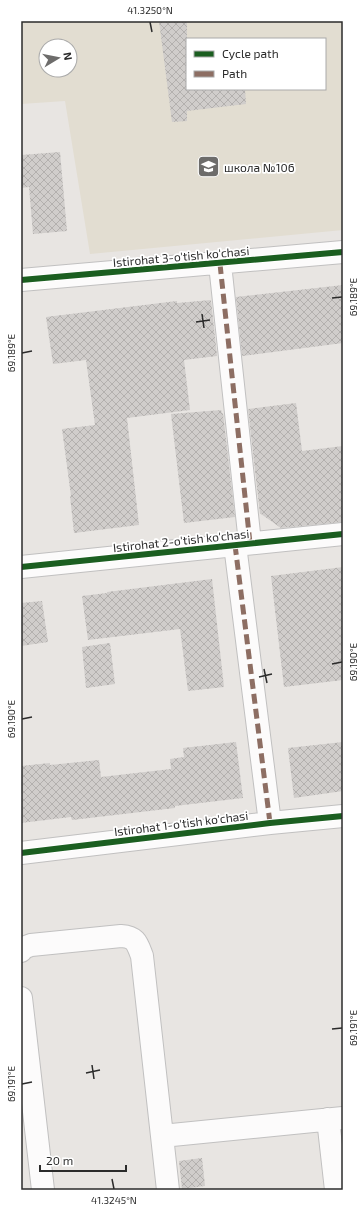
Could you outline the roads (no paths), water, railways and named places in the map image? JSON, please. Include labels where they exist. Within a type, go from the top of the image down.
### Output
[{"type":"street","name":"Istirohat 3-o'tish ko'chasi","points":[[21,280],[220,264],[343,252]]},
{"type":"street","points":[[220,264],[243,544],[270,823]]},
{"type":"street","name":"Istirohat 2-o'tish ko'chasi","points":[[21,567],[343,534]]},
{"type":"street","name":"Istirohat 1-o'tish ko'chasi","points":[[21,853],[270,823],[343,816]]},
{"type":"street","points":[[21,951],[23,948],[31,946],[121,936],[130,937],[137,943],[142,956],[168,1190]]},
{"type":"street","points":[[21,998],[43,1190]]},
{"type":"street","points":[[162,1136],[336,1119],[336,1190]]},
{"type":"place","name":"школа №106","points":[[209,167]]}]
